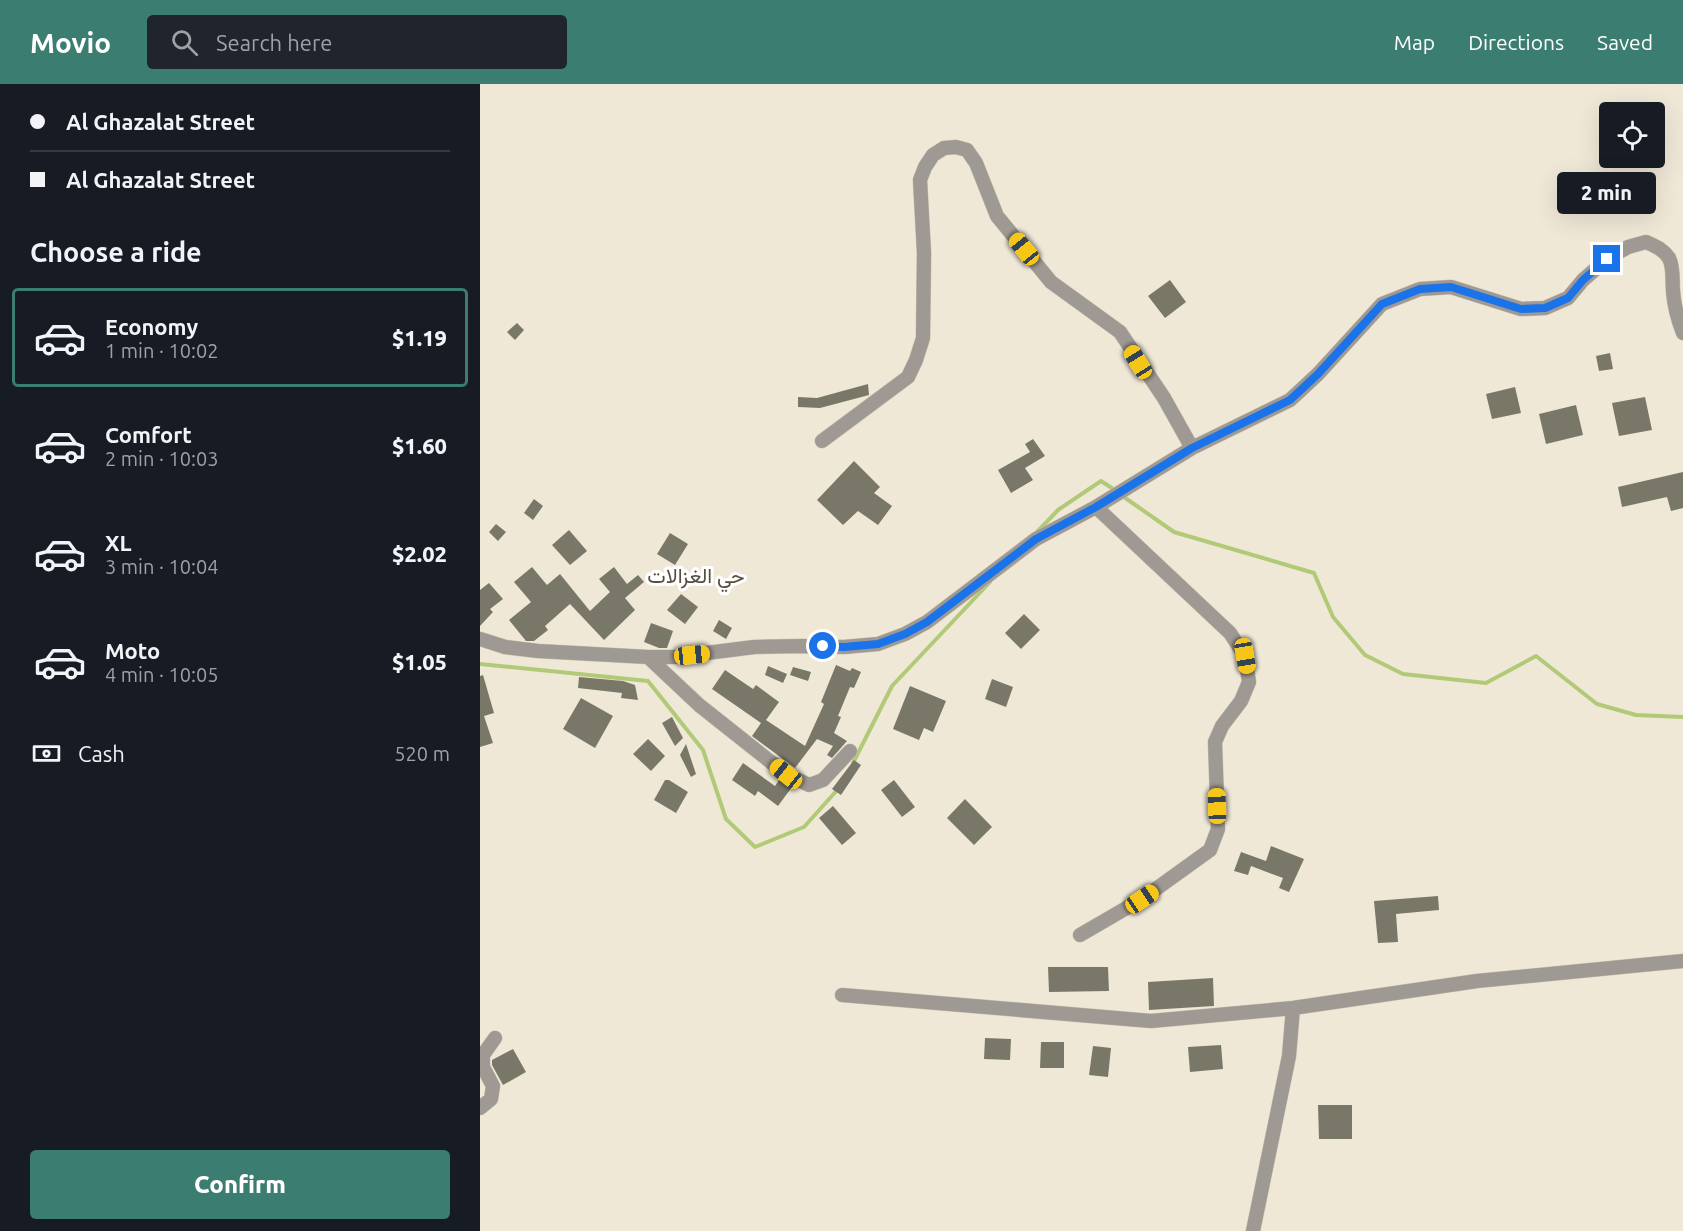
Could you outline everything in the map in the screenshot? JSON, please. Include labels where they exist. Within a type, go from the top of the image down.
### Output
[{"type":"street","points":[[822,441],[908,377],[916,360],[923,338],[924,253],[920,180],[924,167],[933,155],[944,148],[956,147],[967,150],[976,163],[997,216],[1051,282],[1120,332],[1164,398],[1192,448]]},
{"type":"street","points":[[480,639],[505,647],[538,651],[675,657],[754,647],[844,647],[878,644],[905,634],[927,622],[1036,539],[1096,507],[1192,448],[1290,400],[1318,374],[1382,304],[1420,289],[1451,287],[1521,309],[1545,308],[1568,298],[1583,280],[1607,259],[1628,247],[1646,242],[1661,248],[1669,259],[1673,294],[1683,333]]},
{"type":"street","points":[[1080,935],[1142,899],[1210,850],[1218,829],[1215,742],[1222,726],[1241,701],[1249,682],[1245,656],[1230,633],[1096,507]]},
{"type":"street","points":[[648,657],[699,705],[786,774],[797,780],[809,785],[823,780],[850,751]]},
{"type":"street","points":[[842,995],[1151,1022],[1293,1008],[1477,981],[1683,961]]},
{"type":"street","points":[[1253,1231],[1288,1056],[1293,1008]]},
{"type":"street","points":[[480,1108],[491,1099],[493,1086],[483,1067],[483,1055],[495,1038]]},
{"type":"building","points":[[1170,280],[1186,302],[1165,318],[1148,296]]},
{"type":"building","points":[[517,323],[524,330],[515,340],[507,332]]},
{"type":"building","points":[[1610,353],[1613,369],[1599,371],[1596,356]]},
{"type":"building","points":[[868,384],[869,395],[820,408],[798,407],[798,397],[817,398]]},
{"type":"building","points":[[1515,387],[1521,413],[1492,419],[1486,394]]},
{"type":"building","points":[[1645,397],[1652,430],[1619,436],[1612,403]]},
{"type":"building","points":[[1576,405],[1583,435],[1546,444],[1539,414]]},
{"type":"building","points":[[1033,439],[1045,456],[1025,468],[1033,480],[1011,493],[998,470],[1030,452],[1025,444]]},
{"type":"building","points":[[854,461],[880,487],[874,493],[892,506],[878,525],[858,511],[843,525],[817,500]]},
{"type":"building","points":[[1683,472],[1683,508],[1671,511],[1667,497],[1622,507],[1618,487]]},
{"type":"building","points":[[534,499],[543,506],[533,520],[524,513]]},
{"type":"building","points":[[496,524],[506,532],[498,541],[489,532]]},
{"type":"building","points":[[569,530],[587,551],[570,565],[552,545]]},
{"type":"building","points":[[670,533],[688,544],[675,565],[657,554]]},
{"type":"building","points":[[532,567],[547,585],[560,574],[590,611],[610,592],[599,579],[614,567],[627,584],[638,575],[644,582],[625,598],[635,610],[604,640],[570,604],[545,626],[548,630],[534,641],[526,641],[509,620],[531,602],[514,582]]},
{"type":"building","points":[[489,583],[503,599],[490,609],[493,612],[480,626],[480,590]]},
{"type":"building","points":[[681,594],[698,607],[685,624],[667,610]]},
{"type":"building","points":[[1024,614],[1040,630],[1021,649],[1005,633]]},
{"type":"building","points":[[719,620],[732,628],[726,639],[713,631]]},
{"type":"building","points":[[651,623],[673,631],[667,648],[659,648],[644,642]]},
{"type":"building","points":[[836,665],[850,671],[852,668],[861,672],[854,688],[850,687],[838,716],[841,717],[834,733],[847,741],[832,758],[827,755],[833,746],[817,739],[795,768],[752,736],[761,723],[712,689],[725,670],[753,689],[756,685],[779,702],[766,720],[805,746],[824,704],[821,702]]},
{"type":"building","points":[[768,666],[787,674],[783,683],[765,675]]},
{"type":"building","points":[[793,667],[811,672],[808,681],[790,675]]},
{"type":"building","points":[[483,675],[494,713],[484,716],[493,743],[480,747],[480,676]]},
{"type":"building","points":[[579,677],[623,681],[635,685],[638,700],[621,698],[622,693],[578,688]]},
{"type":"building","points":[[992,679],[1013,687],[1006,707],[985,699]]},
{"type":"building","points":[[910,686],[946,701],[933,732],[924,728],[919,740],[893,729]]},
{"type":"building","points":[[581,698],[613,716],[595,748],[563,729]]},
{"type":"building","points":[[672,717],[683,738],[675,746],[662,723]]},
{"type":"building","points":[[648,739],[665,756],[651,771],[633,754]]},
{"type":"building","points":[[686,744],[696,774],[691,777],[680,755]]},
{"type":"building","points":[[854,760],[861,765],[841,795],[832,789]]},
{"type":"building","points":[[743,763],[775,786],[779,780],[792,787],[778,806],[758,791],[755,796],[732,780]]},
{"type":"building","points":[[665,780],[669,780],[688,792],[676,813],[654,800]]},
{"type":"building","points":[[894,780],[915,807],[902,817],[881,790]]},
{"type":"building","points":[[965,799],[992,827],[974,845],[947,818]]},
{"type":"building","points":[[833,806],[856,833],[842,845],[819,818]]},
{"type":"building","points":[[1271,846],[1304,859],[1289,892],[1279,888],[1283,878],[1251,866],[1248,875],[1234,871],[1241,852],[1266,861]]},
{"type":"building","points":[[1438,896],[1439,910],[1396,914],[1398,942],[1378,943],[1374,901]]},
{"type":"building","points":[[1048,967],[1108,967],[1109,991],[1049,992]]},
{"type":"building","points":[[1213,978],[1214,1006],[1149,1010],[1148,982]]},
{"type":"building","points":[[985,1038],[1011,1039],[1010,1060],[984,1059]]},
{"type":"building","points":[[1041,1042],[1064,1042],[1064,1068],[1040,1068]]},
{"type":"building","points":[[1221,1045],[1223,1069],[1190,1072],[1188,1047]]},
{"type":"building","points":[[1093,1046],[1111,1048],[1108,1077],[1089,1075]]},
{"type":"building","points":[[513,1049],[526,1072],[503,1085],[492,1065],[492,1060]]},
{"type":"building","points":[[1318,1105],[1352,1105],[1352,1139],[1319,1139]]},
{"type":"waterway","points":[[1036,533],[1058,510],[1101,481],[1115,490]]},
{"type":"waterway","points":[[1121,495],[1174,532],[1314,573],[1333,617],[1365,655],[1403,674],[1486,683],[1536,656],[1597,704],[1636,715],[1683,717]]},
{"type":"waterway","points":[[853,763],[892,686],[990,582]]},
{"type":"waterway","points":[[480,664],[648,681],[703,750],[726,819],[755,847],[804,827],[839,788]]},
{"type":"district","name":"حي الغزالات","points":[[696,575]]},
{"type":"route","points":[[823,646],[878,644],[905,634],[927,622],[1036,539],[1096,507],[1192,448],[1290,400],[1318,374],[1382,304],[1420,289],[1451,287],[1521,309],[1545,308],[1568,298],[1583,280],[1607,259]]}]
